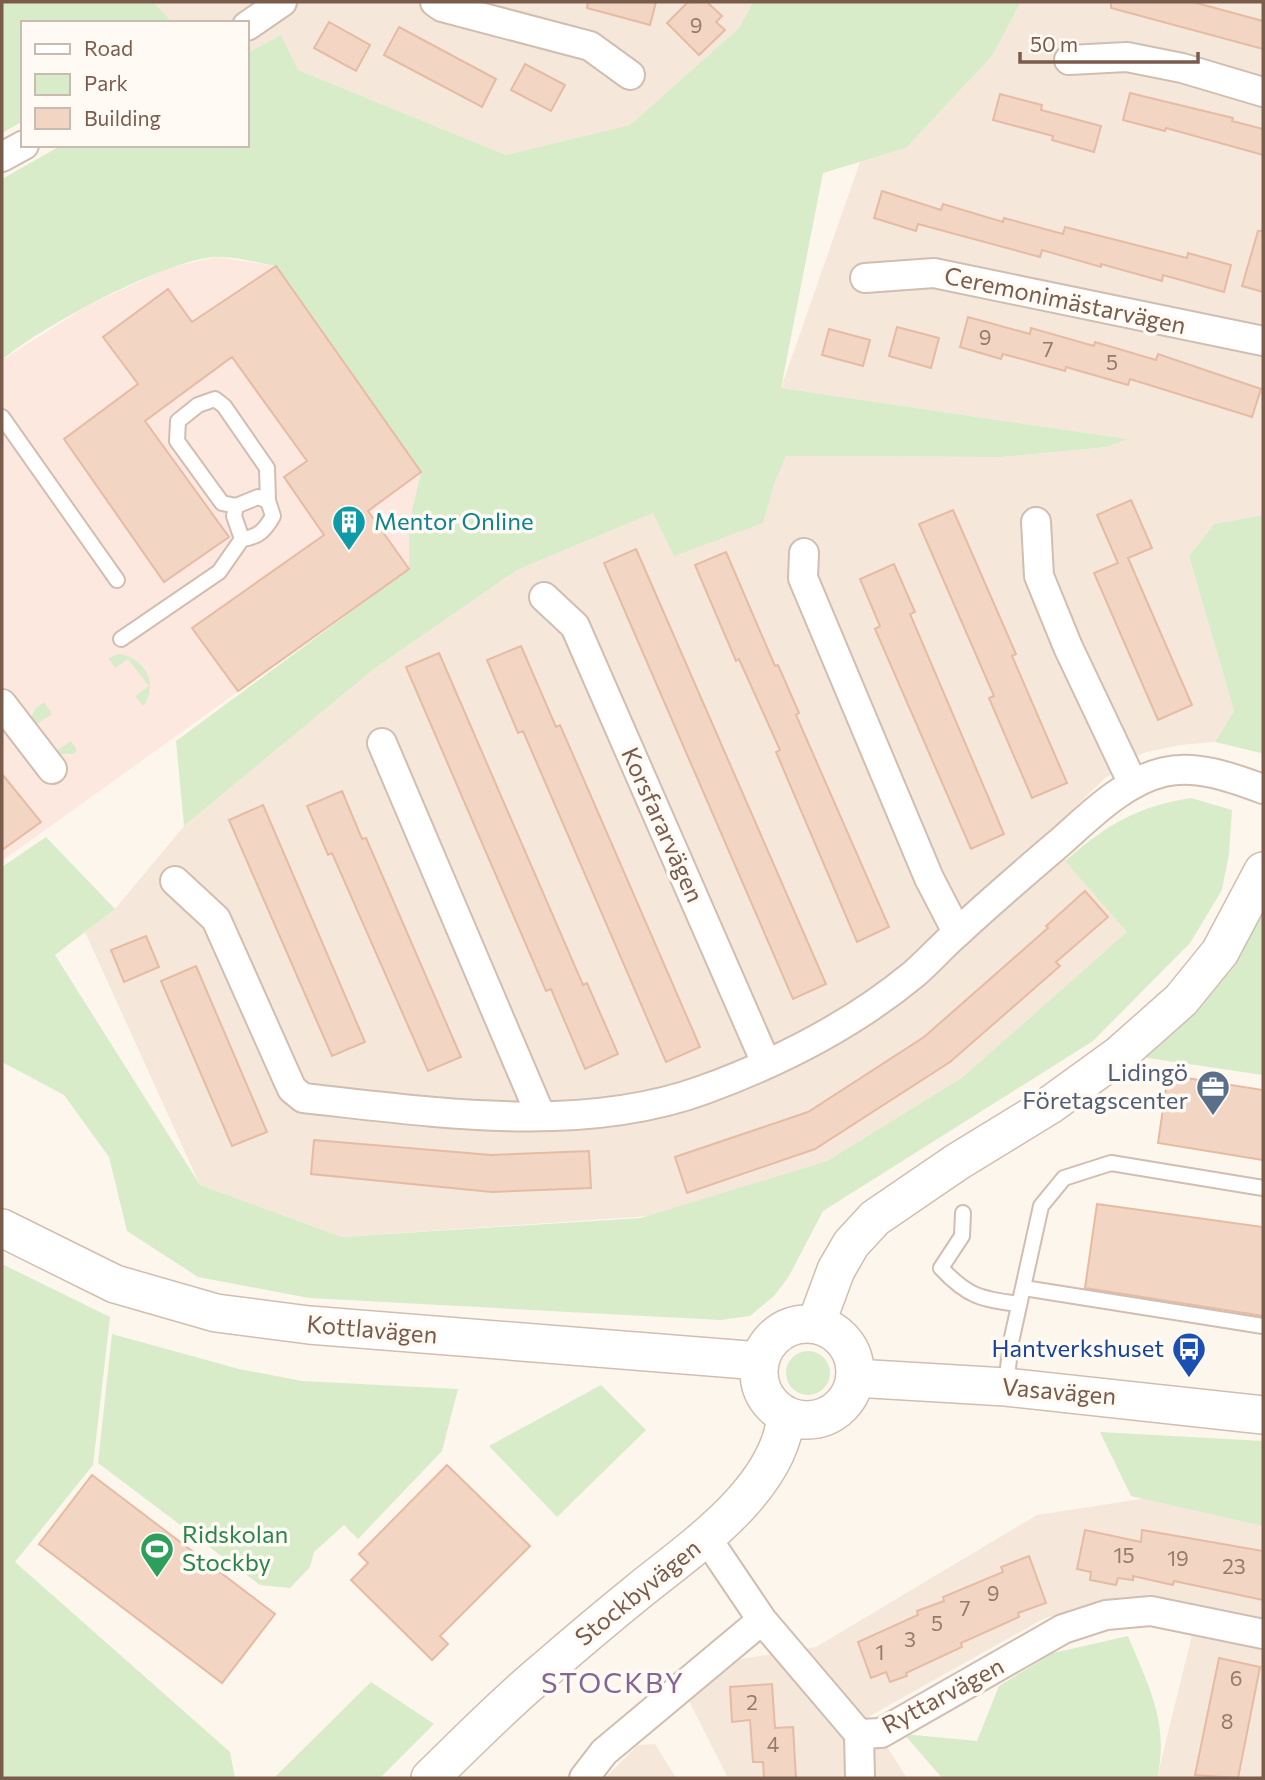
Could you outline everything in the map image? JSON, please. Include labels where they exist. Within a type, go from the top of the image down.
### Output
[{"type":"street","points":[[248,25],[282,2]]},
{"type":"street","points":[[435,2],[442,7],[590,46],[630,75]]},
{"type":"street","points":[[1069,60],[1126,57],[1182,68],[1263,92]]},
{"type":"street","points":[[2,157],[21,147]]},
{"type":"street","name":"Ceremonimästarvägen","points":[[865,278],[934,273],[1263,341]]},
{"type":"street","points":[[1035,522],[1040,576],[1068,647],[1133,784]]},
{"type":"street","points":[[804,553],[803,579],[929,878],[957,932]]},
{"type":"street","name":"Korsfararvägen","points":[[544,597],[575,626],[766,1063]]},
{"type":"street","points":[[2,704],[52,769]]},
{"type":"street","points":[[382,743],[541,1114]]},
{"type":"street","points":[[175,881],[216,919],[292,1089],[303,1098],[461,1115],[605,1112],[652,1105],[703,1090],[823,1038],[857,1018],[916,972],[957,932],[1095,811],[1133,784],[1163,772],[1183,769],[1216,774],[1263,789]]},
{"type":"street","points":[[816,1324],[836,1270],[850,1244],[875,1218],[957,1162],[1050,1105],[1119,1055],[1181,999],[1220,952],[1263,871]]},
{"type":"street","name":"Kottlavägen","points":[[2,1228],[115,1284],[216,1313],[309,1325],[760,1361]]},
{"type":"street","points":[[799,1324],[816,1324],[829,1329],[845,1341],[853,1358],[855,1378],[847,1399],[831,1414],[813,1420],[786,1415],[774,1407],[764,1395],[759,1379],[760,1361],[766,1345],[781,1331],[799,1324]]},
{"type":"street","name":"Vasavägen","points":[[855,1378],[1006,1387],[1263,1415]]},
{"type":"street","name":"Stockbyvägen","points":[[430,1778],[525,1686],[706,1537],[736,1508],[764,1474],[785,1431],[786,1415]]},
{"type":"street","name":"Ryttarvägen","points":[[706,1537],[762,1620],[859,1734],[881,1733],[1063,1629],[1106,1615],[1151,1611],[1263,1634]]},
{"type":"street","points":[[584,1778],[604,1752],[762,1620]]},
{"type":"street","points":[[859,1734],[860,1778]]},
{"type":"lane","points":[[121,639],[219,572],[242,539],[253,538],[265,530],[273,516],[268,501],[267,468],[224,406],[215,399],[198,405],[178,421],[177,440],[222,503],[236,506],[258,497],[268,501]]},
{"type":"lane","points":[[2,417],[117,580]]},
{"type":"lane","points":[[236,506],[234,516],[242,539]]},
{"type":"lane","points":[[1006,1387],[1019,1304],[1041,1206],[1064,1178],[1111,1163],[1263,1188]]},
{"type":"lane","points":[[963,1213],[962,1236],[941,1268],[960,1288],[979,1298],[1019,1304]]},
{"type":"lane","points":[[1024,1288],[1263,1326]]},
{"type":"shaded area","points":[[153,2],[753,2],[739,28],[630,125],[506,155],[298,70],[281,35],[248,52],[248,21],[171,21]]},
{"type":"shaded area","points":[[1021,2],[1263,2],[1263,515],[1214,524],[1189,556],[1234,711],[1215,742],[1179,745],[1143,753],[1105,778],[1045,837],[1128,932],[963,1077],[827,1161],[650,1216],[342,1237],[200,1185],[85,932],[115,909],[184,826],[374,669],[517,570],[653,513],[773,487],[786,456],[1002,457],[1108,447],[1126,439],[781,388],[860,162],[906,148],[992,56]]},
{"type":"shaded area","points":[[217,257],[276,266],[421,472],[409,523],[409,569],[2,861],[2,360],[87,306],[168,268]]},
{"type":"shaded area","points":[[1147,1498],[1263,1524],[1263,1778],[1157,1778],[1198,1610],[1111,1602],[1045,1618],[868,1717],[907,1778],[728,1778],[689,1701],[741,1659],[816,1647],[1037,1515]]},
{"type":"shaded area","points":[[655,1744],[676,1778],[605,1778],[638,1745]]},
{"type":"green space","points":[[2,2],[153,2],[171,21],[21,21],[21,122],[2,133]]},
{"type":"green space","points":[[753,2],[1021,2],[992,56],[906,148],[823,173],[781,388],[1127,439],[1108,447],[1002,457],[786,456],[773,487],[763,523],[674,556],[653,513],[517,570],[374,669],[184,826],[176,741],[409,569],[409,523],[421,472],[276,266],[217,257],[195,260],[168,269],[105,296],[45,330],[2,360],[2,179],[58,147],[248,147],[248,52],[281,35],[298,70],[506,155],[630,125],[739,28]]},
{"type":"green space","points":[[1263,515],[1261,753],[1215,742],[1234,711],[1189,556],[1214,524]]},
{"type":"green space","points":[[119,654],[136,661],[147,674],[150,690],[143,706],[135,696],[149,686],[128,659],[115,668],[108,658]]},
{"type":"green space","points":[[44,702],[52,714],[37,724],[56,751],[71,741],[77,750],[74,754],[56,754],[30,719],[36,708]]},
{"type":"green space","points":[[1191,798],[1232,810],[1229,854],[1222,890],[1190,943],[1093,1041],[823,1211],[789,1276],[775,1295],[750,1316],[720,1320],[309,1298],[198,1277],[127,1231],[109,1157],[64,1095],[2,1062],[2,867],[46,837],[115,909],[55,955],[200,1185],[342,1237],[641,1218],[827,1161],[963,1077],[1127,932],[1065,861],[1123,819],[1154,807]]},
{"type":"green space","points":[[1263,914],[1263,1075],[1141,1057],[1222,980]]},
{"type":"green space","points":[[2,1264],[110,1317],[93,1465],[15,1562],[230,1752],[235,1778],[2,1778]]},
{"type":"green space","points":[[112,1334],[239,1369],[302,1381],[458,1389],[442,1451],[358,1539],[344,1525],[314,1552],[310,1567],[290,1588],[260,1585],[98,1463]]},
{"type":"green space","points":[[808,1351],[823,1358],[830,1373],[823,1388],[808,1395],[793,1388],[786,1373],[793,1358]]},
{"type":"green space","points":[[601,1385],[646,1430],[557,1517],[489,1446]]},
{"type":"green space","points":[[1100,1432],[1263,1441],[1263,1526],[1131,1496]]},
{"type":"green space","points":[[1128,1636],[1149,1688],[1159,1722],[1161,1740],[1157,1778],[942,1778],[904,1734],[977,1741],[999,1686],[1053,1653]]},
{"type":"green space","points":[[371,1682],[434,1724],[380,1778],[274,1778]]},
{"type":"building","points":[[588,2],[656,2],[650,25],[587,8]]},
{"type":"building","points":[[688,2],[707,2],[722,16],[716,22],[725,30],[699,55],[667,23]]},
{"type":"building","points":[[1111,2],[1193,2],[1263,21],[1263,49],[1111,8]]},
{"type":"building","points":[[329,22],[370,45],[356,71],[314,48]]},
{"type":"building","points":[[399,27],[496,79],[482,107],[384,55]]},
{"type":"building","points":[[525,64],[565,85],[551,111],[511,90]]},
{"type":"building","points":[[1130,93],[1233,118],[1232,121],[1263,129],[1263,155],[1166,128],[1165,131],[1123,120]]},
{"type":"building","points":[[1000,94],[1042,105],[1041,110],[1101,126],[1094,152],[1052,140],[1053,136],[993,120]]},
{"type":"building","points":[[882,191],[941,210],[943,204],[1003,222],[1004,218],[1063,234],[1065,227],[1187,258],[1188,253],[1231,265],[1224,292],[1163,275],[1162,281],[1101,264],[1101,267],[1042,250],[1040,257],[918,224],[916,231],[874,218]]},
{"type":"building","points":[[1258,231],[1263,231],[1263,292],[1242,286]]},
{"type":"building","points":[[276,266],[421,472],[368,511],[409,569],[238,691],[192,628],[324,535],[284,477],[307,461],[232,357],[145,421],[229,537],[164,582],[64,439],[138,384],[103,337],[168,289],[192,322]]},
{"type":"building","points":[[968,317],[1030,334],[1031,328],[1094,346],[1095,342],[1156,360],[1158,354],[1261,389],[1252,417],[1130,379],[1128,385],[1066,367],[1065,371],[1003,354],[1001,359],[960,347]]},
{"type":"building","points":[[897,327],[939,338],[931,368],[889,356]]},
{"type":"building","points":[[829,329],[870,340],[863,366],[822,355]]},
{"type":"building","points":[[1131,500],[1152,548],[1128,558],[1192,705],[1158,720],[1094,573],[1118,563],[1097,515]]},
{"type":"building","points":[[953,510],[1016,654],[1012,656],[1067,783],[1032,798],[989,698],[994,696],[919,524]]},
{"type":"building","points":[[636,549],[826,984],[793,999],[604,563]]},
{"type":"building","points":[[726,552],[775,666],[778,665],[799,713],[796,715],[889,927],[857,942],[776,752],[780,750],[739,659],[736,661],[695,565]]},
{"type":"building","points":[[894,564],[915,612],[910,614],[1004,834],[971,849],[875,629],[880,626],[860,579]]},
{"type":"building","points":[[521,646],[556,727],[560,725],[700,1047],[666,1062],[523,731],[518,733],[487,660]]},
{"type":"building","points":[[439,653],[583,985],[587,983],[618,1054],[585,1069],[551,989],[546,991],[406,667]]},
{"type":"building","points":[[2,774],[41,822],[2,850]]},
{"type":"building","points":[[342,791],[362,839],[366,838],[461,1057],[428,1071],[332,853],[328,855],[307,806]]},
{"type":"building","points":[[263,805],[365,1042],[332,1056],[229,820]]},
{"type":"building","points":[[1085,891],[1108,917],[1056,962],[1060,966],[950,1062],[815,1149],[687,1193],[675,1157],[808,1112],[924,1037],[1048,928],[1046,926]]},
{"type":"building","points":[[146,936],[159,967],[124,982],[111,950]]},
{"type":"building","points":[[196,966],[267,1132],[232,1146],[161,981]]},
{"type":"building","name":"Lidingö Företagscenter","points":[[1168,1075],[1263,1090],[1263,1160],[1158,1143]]},
{"type":"building","points":[[314,1140],[491,1155],[589,1151],[591,1188],[492,1192],[311,1174]]},
{"type":"building","points":[[1097,1204],[1263,1227],[1263,1316],[1085,1288]]},
{"type":"building","name":"Ridskolan Stockby","points":[[447,1465],[530,1546],[440,1636],[448,1644],[432,1660],[351,1580],[368,1563],[359,1554]]},
{"type":"building","name":"Ridskolan Stockby","points":[[92,1475],[275,1614],[222,1683],[39,1544]]},
{"type":"building","points":[[1085,1530],[1141,1542],[1142,1530],[1263,1551],[1263,1600],[1174,1581],[1173,1585],[1133,1576],[1133,1580],[1118,1578],[1116,1585],[1090,1580],[1091,1572],[1077,1569]]},
{"type":"building","points":[[1029,1556],[1046,1603],[1018,1613],[1019,1617],[961,1643],[962,1647],[906,1673],[907,1676],[890,1682],[886,1672],[871,1678],[858,1642],[918,1615],[917,1611],[944,1601],[943,1597],[1003,1572],[1001,1567]]},
{"type":"building","points":[[1219,1658],[1260,1667],[1238,1778],[1195,1775]]},
{"type":"building","points":[[772,1684],[775,1728],[793,1727],[796,1778],[764,1778],[763,1762],[753,1762],[750,1720],[732,1722],[730,1687]]},
{"type":"place","name":"Mentor Online","points":[[349,552]]},
{"type":"place","name":"Lidingö Företagscenter","points":[[1213,1117]]},
{"type":"place","name":"Hantverkshuset","points":[[1189,1379]]},
{"type":"place","name":"Ridskolan Stockby","points":[[157,1579]]},
{"type":"district","name":"STOCKBY","points":[[613,1683]]}]
